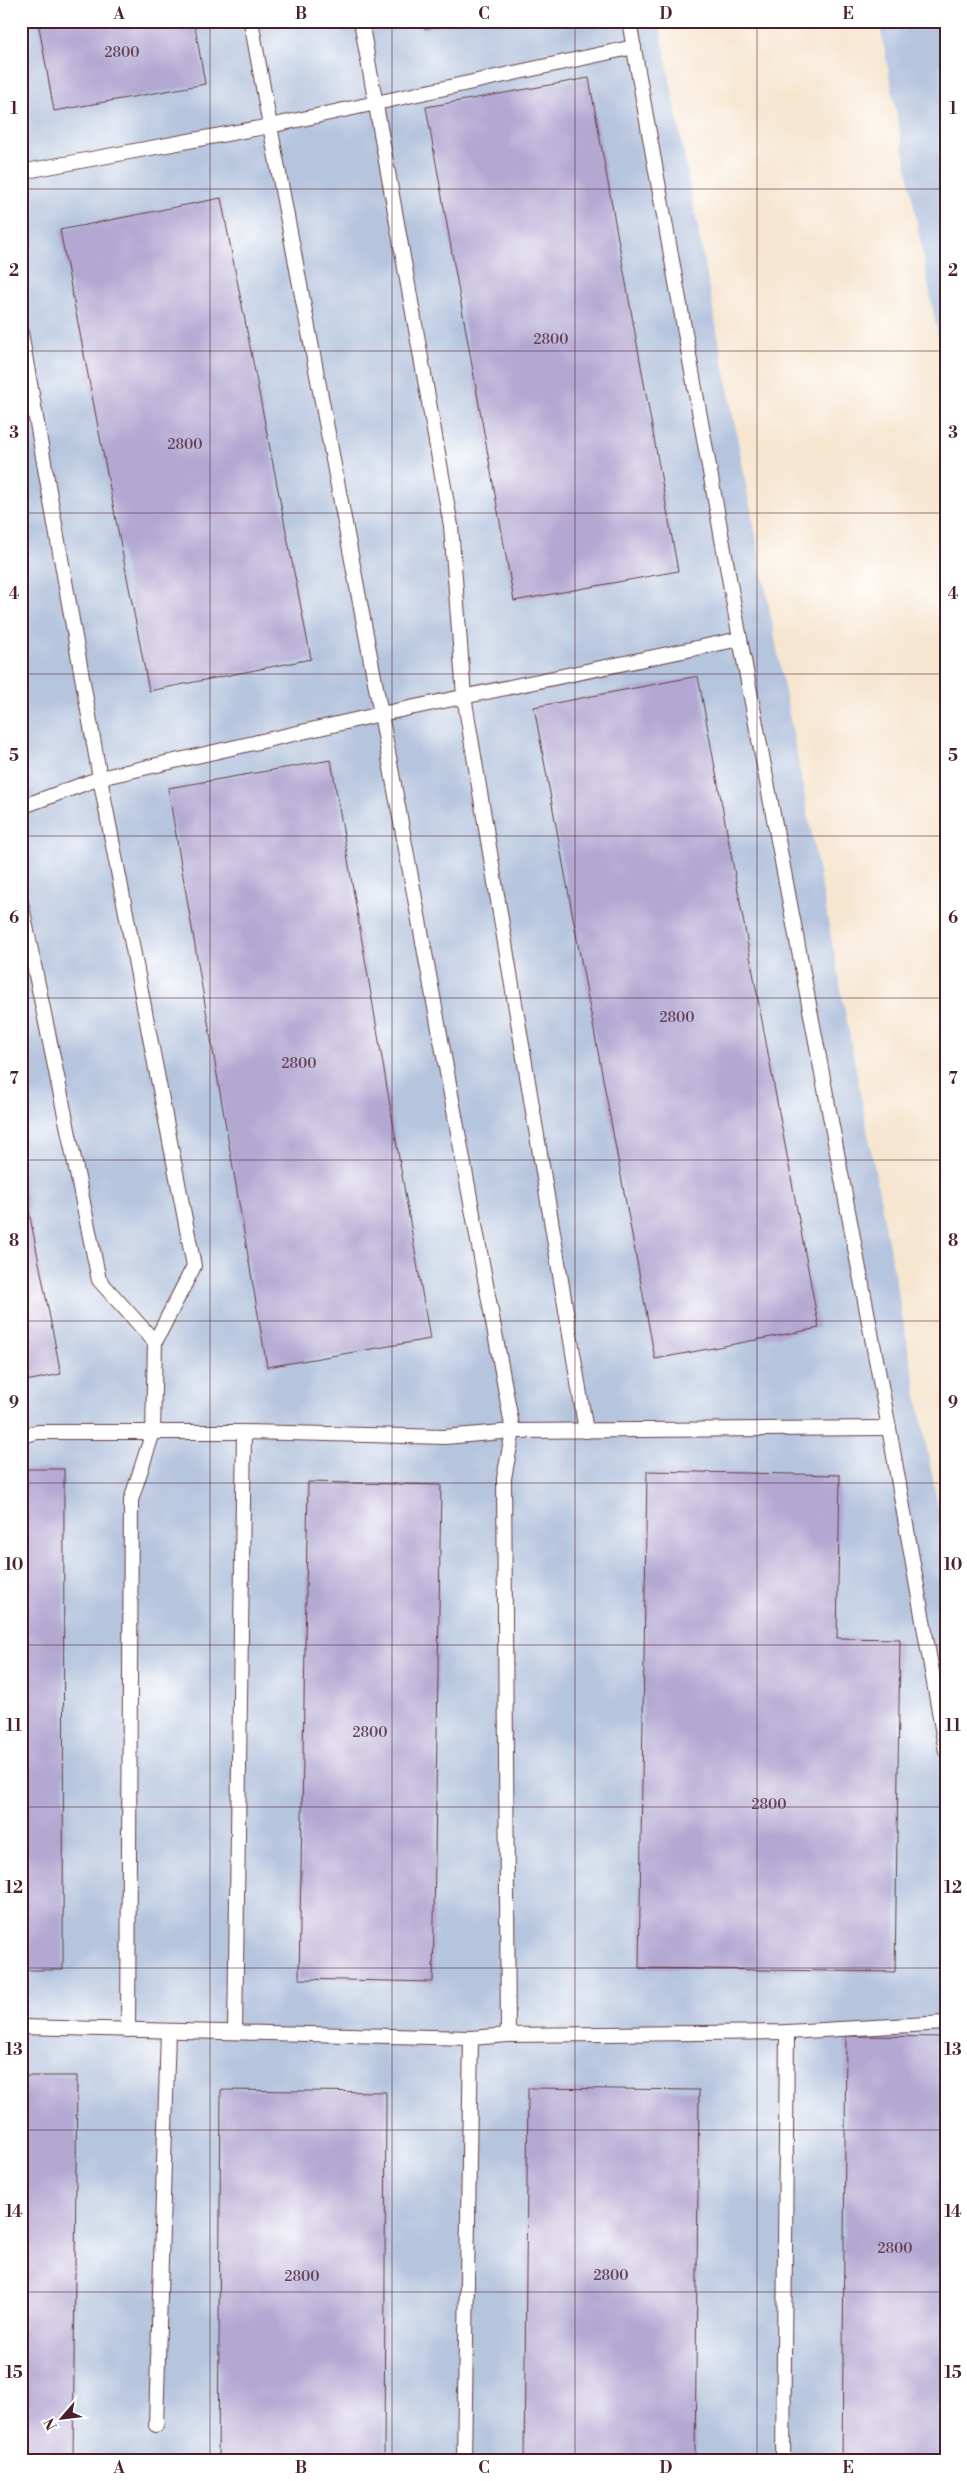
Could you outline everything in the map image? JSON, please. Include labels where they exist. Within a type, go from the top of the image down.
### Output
[{"type":"lane","points":[[251,21],[513,1432],[504,1478],[508,2035]]},
{"type":"lane","points":[[361,21],[451,526],[464,696],[586,1431]]},
{"type":"lane","points":[[630,21],[740,639],[890,1428],[946,1751]]},
{"type":"lane","points":[[21,172],[270,126],[634,47]]},
{"type":"lane","points":[[21,333],[100,778],[194,1266],[155,1342],[153,1432],[131,1500],[128,2030]]},
{"type":"lane","points":[[21,807],[100,778],[381,714],[740,639]]},
{"type":"lane","points":[[21,902],[99,1280],[155,1342]]},
{"type":"lane","points":[[21,1436],[38,1432],[244,1432],[445,1438],[513,1432],[890,1428]]},
{"type":"lane","points":[[235,2032],[244,1432]]},
{"type":"lane","points":[[21,2027],[471,2038],[508,2035],[787,2032],[946,2023]]},
{"type":"lane","points":[[156,2424],[168,2031]]},
{"type":"lane","points":[[783,2460],[787,2032]]},
{"type":"lane","points":[[464,2460],[471,2038]]},
{"type":"shaded area","points":[[21,21],[659,21],[946,1549],[946,2460],[21,2460]]},
{"type":"shaded area","points":[[879,21],[946,21],[946,381],[910,185]]},
{"type":"building","points":[[38,21],[194,21],[205,84],[54,111]]},
{"type":"building","points":[[423,21],[464,21],[464,22],[425,29]]},
{"type":"building","points":[[589,78],[678,571],[514,601],[426,107]]},
{"type":"building","points":[[221,198],[311,659],[149,691],[60,230]]},
{"type":"building","points":[[698,676],[819,1328],[655,1359],[534,707]]},
{"type":"building","points":[[331,760],[430,1339],[267,1367],[168,788]]},
{"type":"building","points":[[21,1171],[61,1374],[21,1382]]},
{"type":"building","points":[[21,1469],[64,1469],[63,1970],[21,1970]]},
{"type":"building","points":[[647,1471],[840,1475],[837,1638],[900,1639],[895,1972],[639,1968]]},
{"type":"building","points":[[308,1482],[441,1485],[433,1982],[299,1979]]},
{"type":"building","points":[[846,2036],[946,2037],[946,2460],[842,2460]]},
{"type":"building","points":[[21,2076],[77,2076],[73,2460],[21,2460]]},
{"type":"building","points":[[528,2088],[699,2090],[695,2460],[524,2460]]},
{"type":"building","points":[[221,2090],[386,2092],[384,2460],[218,2460]]}]
